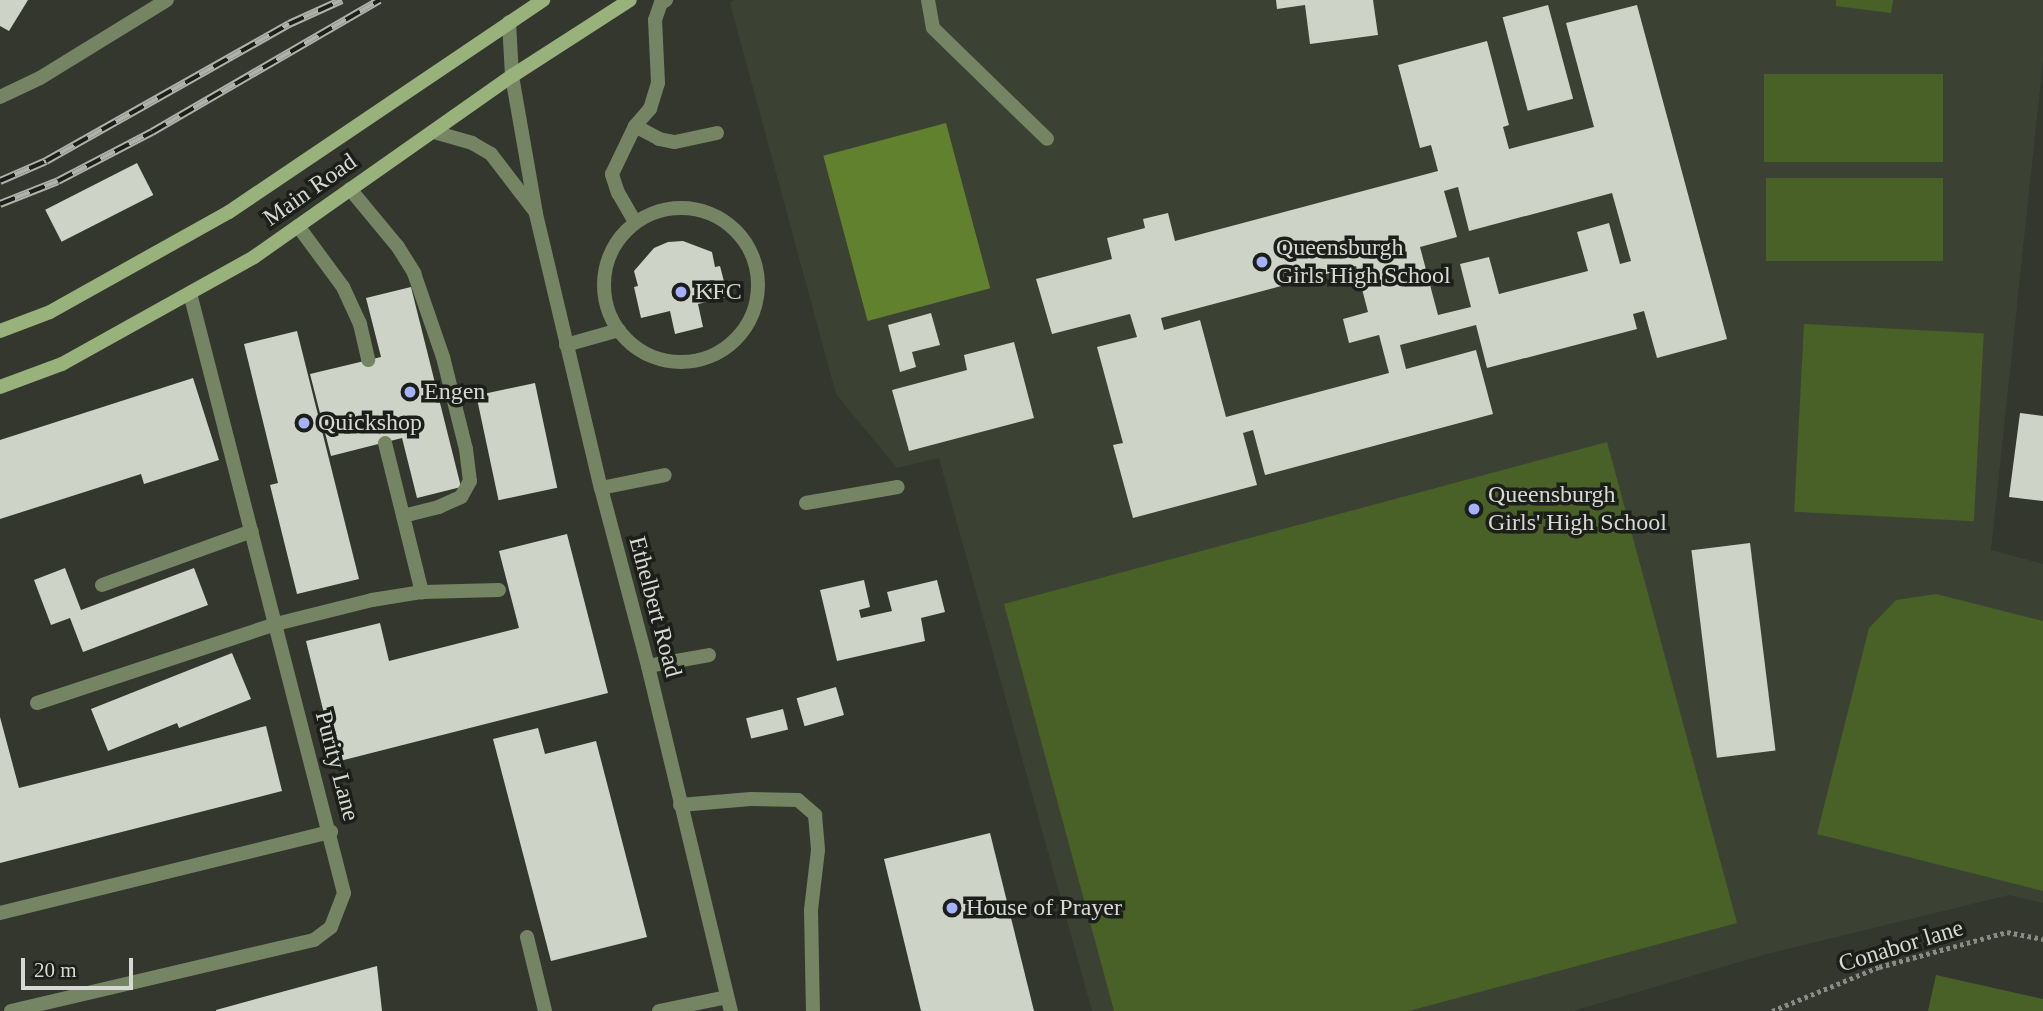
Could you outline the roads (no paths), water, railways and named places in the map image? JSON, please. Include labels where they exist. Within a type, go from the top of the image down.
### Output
[{"type":"main road","name":"Main Road","points":[[0,331],[50,312],[229,212],[543,0]]},
{"type":"main road","name":"Main Road","points":[[0,387],[61,363],[254,257],[512,76],[630,0]]},
{"type":"street","points":[[0,97],[40,78],[167,0]]},
{"type":"street","points":[[635,222],[618,193],[612,174],[635,126],[650,110],[658,83],[655,20],[661,3],[666,0]]},
{"type":"street","points":[[928,0],[933,28],[1047,139]]},
{"type":"street","name":"Ethelbert Road","points":[[509,22],[512,76],[536,214],[729,1004]]},
{"type":"street","points":[[635,126],[659,139],[675,142],[716,133]]},
{"type":"street","name":"Ethelbert Road","points":[[434,132],[472,143],[491,154],[536,214]]},
{"type":"street","points":[[350,189],[398,247],[414,273],[443,357],[466,449],[470,481],[461,497],[439,507],[403,516]]},
{"type":"street","points":[[675,208],[696,209],[716,216],[733,228],[747,244],[757,274],[757,305],[745,329],[726,349],[702,360],[675,363],[649,356],[626,340],[619,330],[611,319],[603,293],[606,266],[616,242],[635,222],[654,212],[675,208]]},
{"type":"street","points":[[298,226],[343,287],[360,324],[368,360]]},
{"type":"street","name":"Purity Lane","points":[[11,1011],[314,940],[331,927],[344,893],[331,832],[190,293]]},
{"type":"street","points":[[566,345],[619,330]]},
{"type":"street","points":[[385,443],[422,592]]},
{"type":"street","points":[[601,488],[665,475]]},
{"type":"street","points":[[806,503],[898,487]]},
{"type":"street","points":[[102,584],[252,531]]},
{"type":"street","points":[[37,703],[276,624],[372,600],[422,592],[499,590]]},
{"type":"street","points":[[648,666],[709,655]]},
{"type":"street","points":[[680,805],[751,799],[798,800],[815,815],[818,850],[811,910],[813,1011]]},
{"type":"street","points":[[0,913],[331,832]]},
{"type":"street","points":[[527,937],[544,1011]]},
{"type":"street","points":[[660,1011],[729,1004]]},
{"type":"railway","points":[[0,181],[46,161],[289,24],[342,0]]},
{"type":"railway","points":[[0,204],[58,181],[152,132],[380,0]]},
{"type":"place","name":"Queensburgh Girls High School","points":[[1262,262]]},
{"type":"place","name":"KFC","points":[[681,292]]},
{"type":"place","name":"Engen","points":[[410,392]]},
{"type":"place","name":"Quickshop","points":[[304,423]]},
{"type":"place","name":"Queensburgh Girls' High School","points":[[1474,509]]},
{"type":"place","name":"House of Prayer","points":[[952,908]]}]
